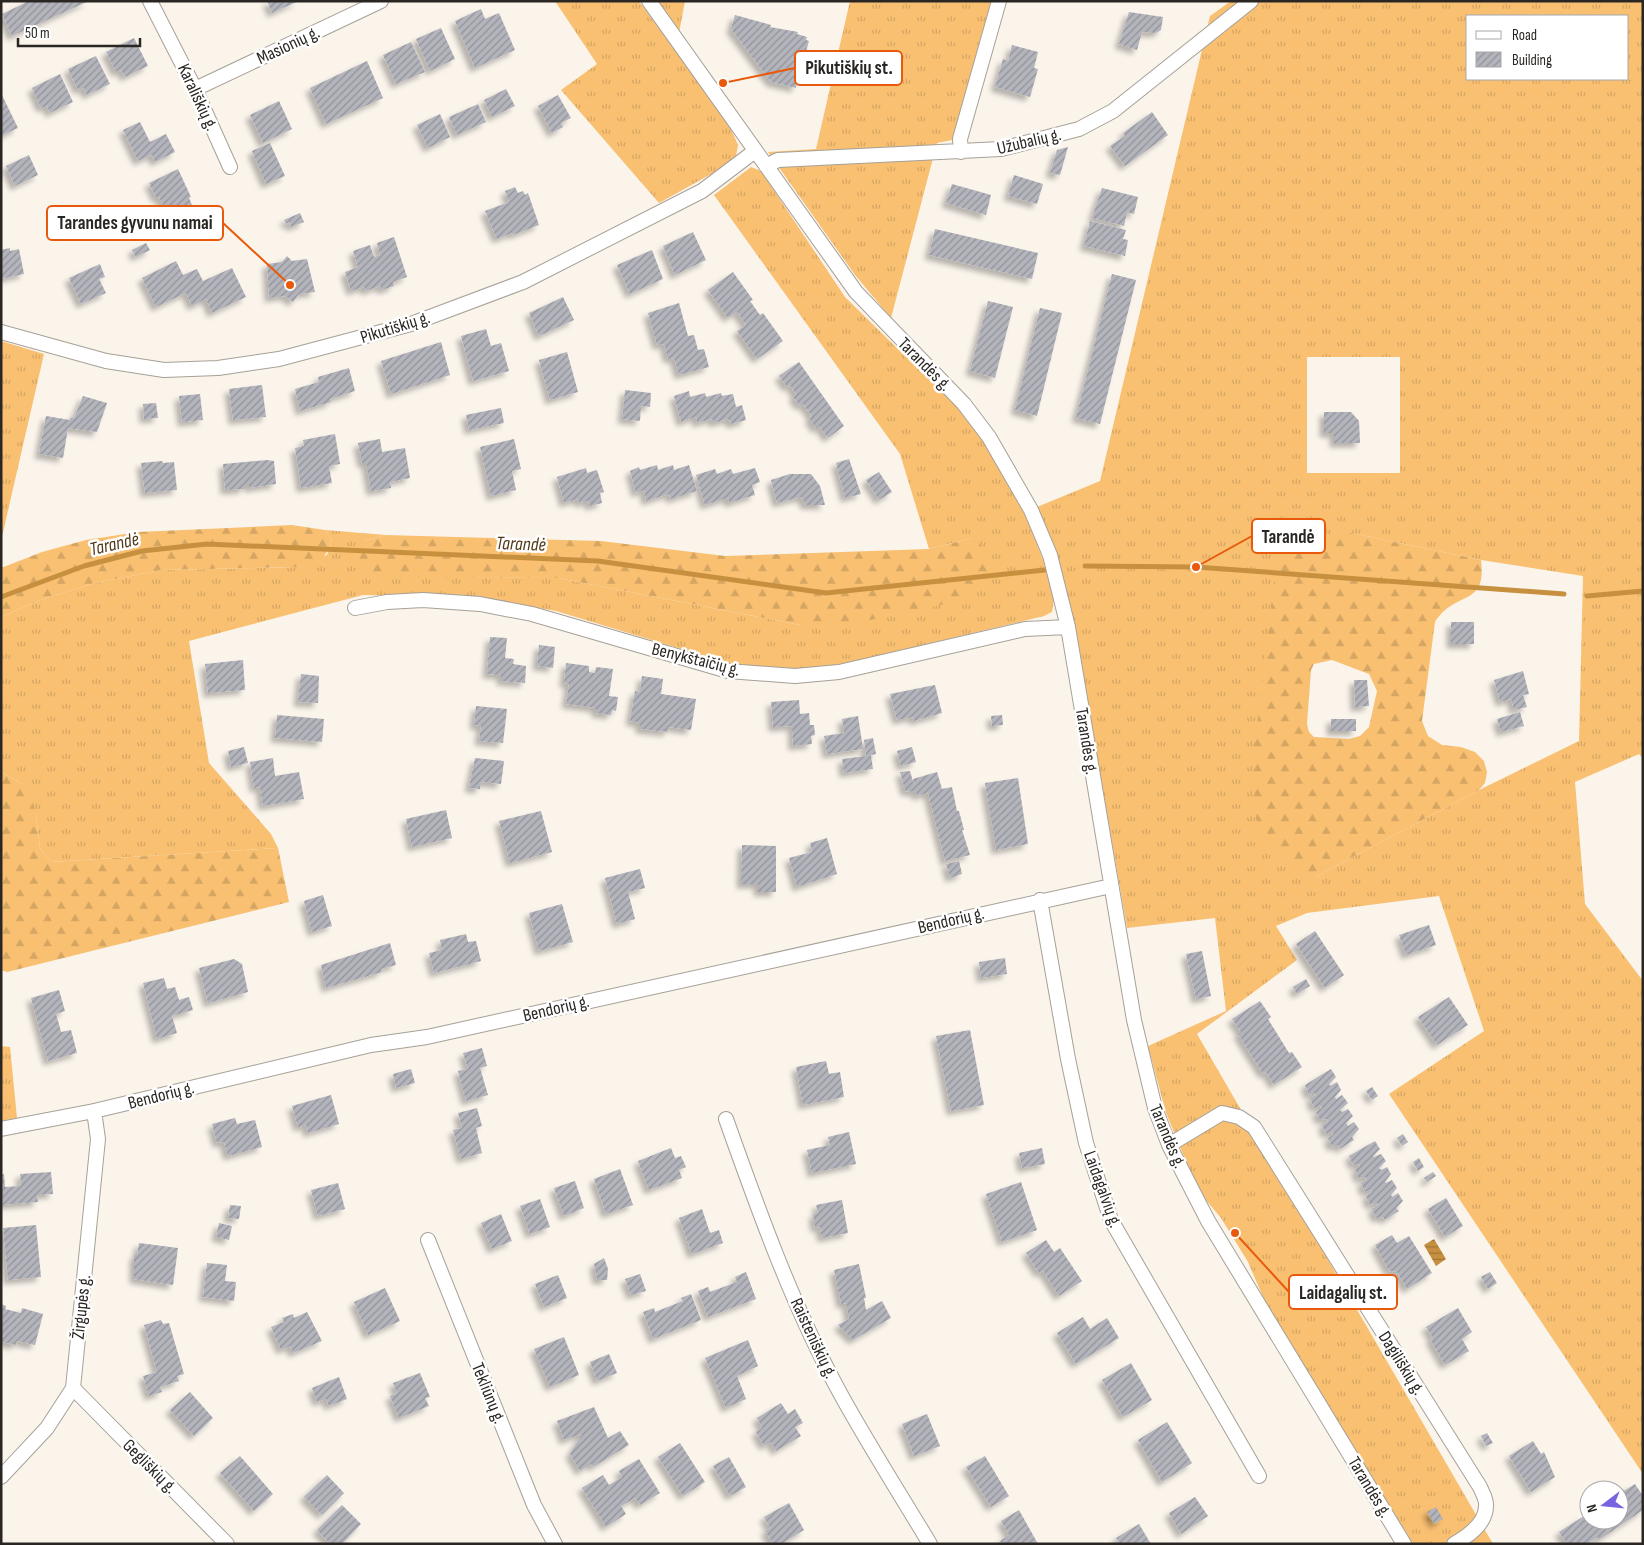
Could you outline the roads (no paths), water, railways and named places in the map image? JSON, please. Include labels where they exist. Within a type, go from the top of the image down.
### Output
[{"type":"street","name":"Karališkių g.","points":[[150,1],[196,89],[230,167]]},
{"type":"street","name":"Masionių g.","points":[[196,89],[382,1]]},
{"type":"street","name":"Tarandės g.","points":[[649,1],[856,292],[964,404],[989,437],[1031,510],[1050,555],[1068,627],[1110,886],[1143,1064],[1155,1108],[1169,1145],[1208,1221],[1404,1544]]},
{"type":"street","points":[[961,152],[960,139],[999,1]]},
{"type":"street","name":"Užubalių g.","points":[[766,166],[778,160],[1001,149],[1079,129],[1096,122],[1128,99],[1251,1]]},
{"type":"street","name":"Pikutiškių g.","points":[[1,332],[106,361],[164,370],[218,368],[279,359],[411,324],[523,282],[702,191],[755,151]]},
{"type":"street","name":"Benykštaičių g.","points":[[355,608],[387,602],[424,600],[480,604],[532,614],[728,671],[795,676],[839,672],[1025,629],[1068,627]]},
{"type":"street","name":"Bendorių g.","points":[[1,1129],[94,1111],[370,1045],[427,1038],[1040,900],[1110,886]]},
{"type":"street","name":"Laidagalvių g.","points":[[1040,900],[1068,1060],[1086,1143],[1111,1220],[1259,1476]]},
{"type":"street","name":"Žirgupės g.","points":[[1,1477],[47,1428],[73,1388],[98,1139],[94,1111]]},
{"type":"street","name":"Dagiliškių g.","points":[[1169,1145],[1222,1113],[1239,1117],[1254,1128],[1480,1487],[1487,1505],[1483,1518],[1471,1534],[1454,1544]]},
{"type":"street","name":"Raisteniškių g.","points":[[726,1119],[753,1196],[796,1299],[836,1384],[930,1544]]},
{"type":"street","name":"Tekliūnų g.","points":[[428,1240],[534,1505],[555,1544]]},
{"type":"street","name":"Gegliškių g.","points":[[73,1388],[227,1544]]},
{"type":"waterway","name":"Tarandė","points":[[1,597],[84,566],[142,551],[207,544],[598,561],[826,593],[1045,570]]},
{"type":"waterway","name":"Tarandė","points":[[1085,566],[1196,567],[1564,594]]},
{"type":"waterway","name":"Tarandė","points":[[1587,596],[1643,591]]},
{"type":"place","name":"Pikutiškių st.","points":[[723,83]]},
{"type":"place","name":"Tarandes gyvunu namai","points":[[290,285]]},
{"type":"place","name":"Tarandė","points":[[1196,567]]},
{"type":"place","name":"Laidagalių st.","points":[[1235,1233]]}]
